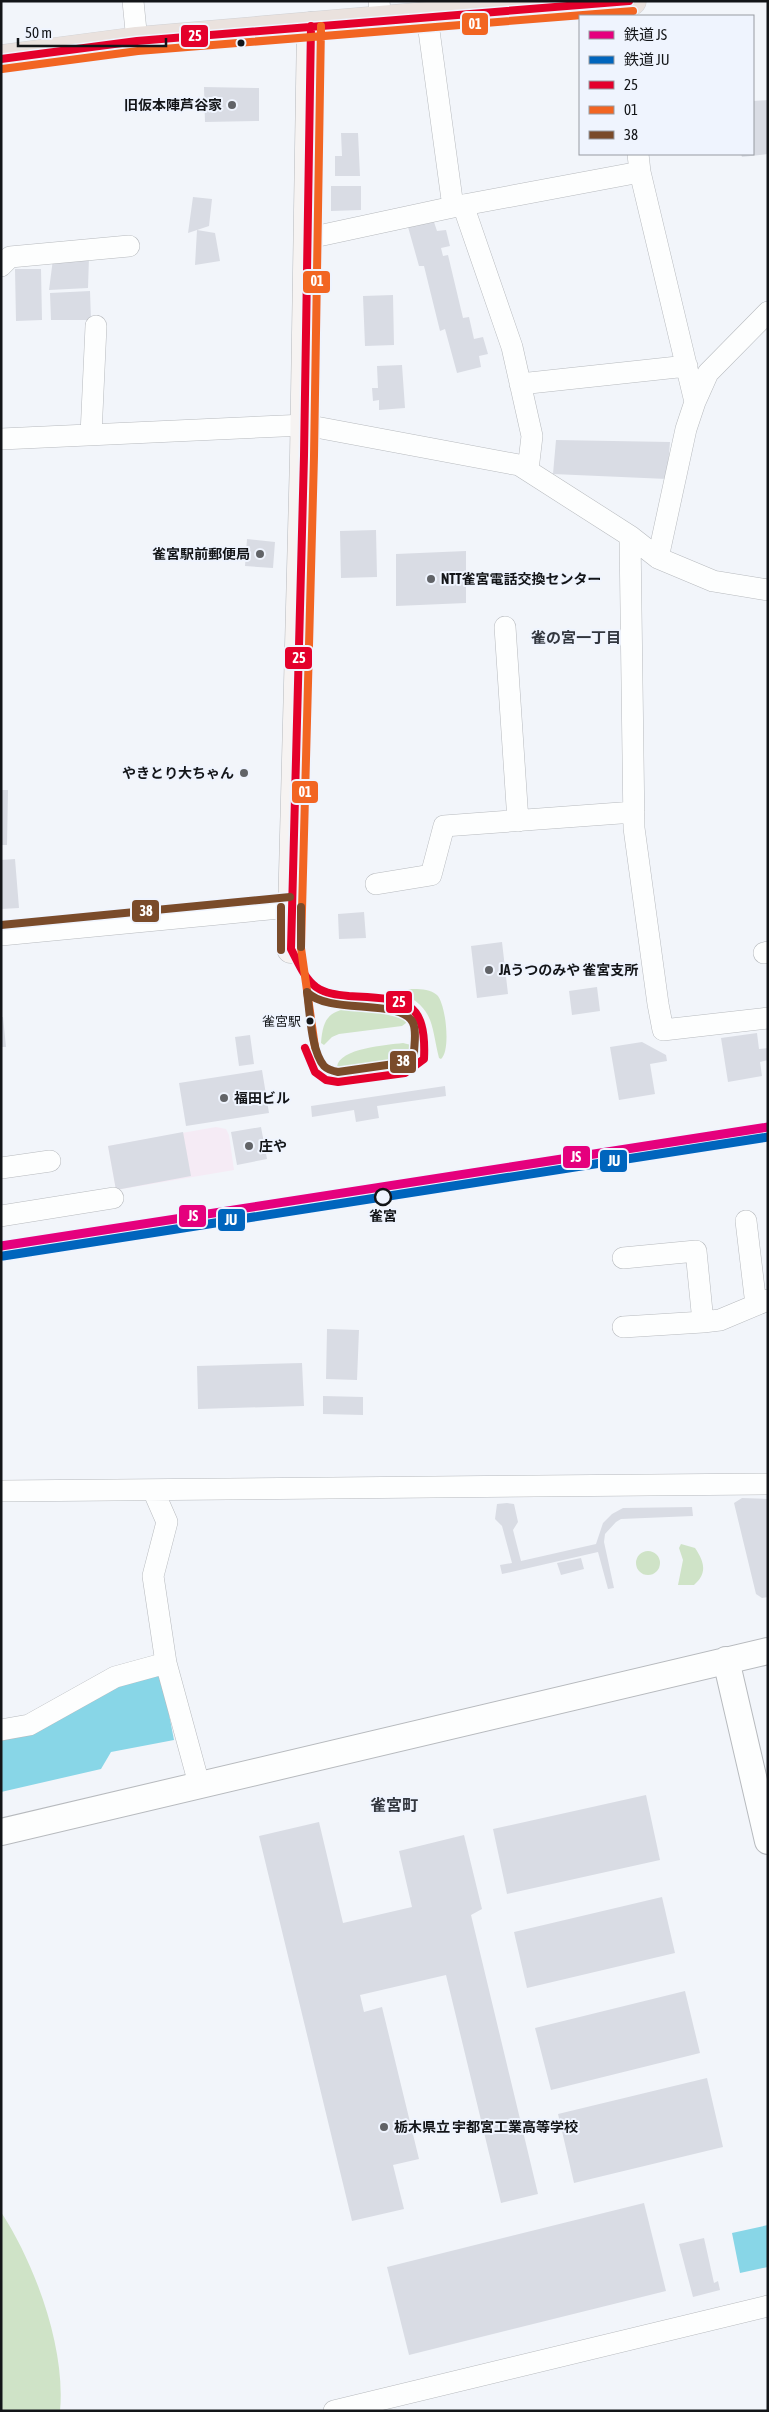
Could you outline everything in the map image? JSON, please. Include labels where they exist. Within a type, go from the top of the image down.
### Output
[{"type":"highway","points":[[1,59],[137,41],[311,26],[380,11],[427,16],[549,4],[632,1]]},
{"type":"main road","points":[[290,949],[309,238],[311,26]]},
{"type":"street","points":[[134,1],[137,41]]},
{"type":"street","points":[[627,2],[628,15]]},
{"type":"street","points":[[427,16],[458,206],[512,347],[532,436],[528,470]]},
{"type":"street","points":[[309,238],[458,206],[639,163],[695,402]]},
{"type":"street","points":[[1,266],[10,256],[129,246]]},
{"type":"street","points":[[658,558],[686,429],[695,402],[708,373],[768,312]]},
{"type":"street","points":[[91,435],[96,326]]},
{"type":"street","points":[[520,384],[687,366]]},
{"type":"street","points":[[1,439],[304,425],[519,465],[630,536],[658,558],[713,581],[768,590]]},
{"type":"street","points":[[630,536],[634,812],[658,1004],[663,1030],[768,1018]]},
{"type":"street","points":[[505,627],[518,821]]},
{"type":"street","points":[[376,884],[431,875],[444,826],[634,812]]},
{"type":"street","points":[[1,935],[291,907]]},
{"type":"street","points":[[1,1168],[50,1161]]},
{"type":"street","points":[[1,1216],[113,1198]]},
{"type":"street","points":[[623,1327],[720,1320],[762,1302],[746,1221]]},
{"type":"street","points":[[623,1258],[696,1251],[703,1322]]},
{"type":"street","points":[[1,1491],[768,1484]]},
{"type":"street","points":[[153,1490],[167,1522],[154,1576],[166,1663],[199,1784]]},
{"type":"street","points":[[1,1832],[768,1651]]},
{"type":"street","points":[[726,1660],[768,1842]]},
{"type":"street","points":[[1,1730],[29,1725],[115,1677],[166,1663]]},
{"type":"street","points":[[340,2410],[768,2306]]},
{"type":"shaded area","points":[[216,1127],[226,1129],[229,1135],[234,1170],[116,1190],[108,1146]]},
{"type":"green space","points":[[407,989],[430,991],[437,995],[440,1000],[445,1017],[447,1038],[444,1054],[441,1059],[439,1058],[430,1019],[421,1005],[402,993]]},
{"type":"green space","points":[[352,1008],[401,1015],[406,1019],[406,1023],[402,1026],[339,1034],[332,1037],[324,1045],[321,1043],[323,1028],[328,1018],[337,1011]]},
{"type":"green space","points":[[403,1043],[411,1045],[413,1049],[403,1062],[397,1065],[360,1072],[343,1070],[337,1067],[346,1056],[355,1052],[376,1046]]},
{"type":"green space","points":[[681,1544],[695,1548],[701,1558],[703,1571],[694,1585],[678,1585],[683,1560],[679,1548]]},
{"type":"green space","points":[[648,1551],[656,1555],[660,1563],[656,1571],[648,1575],[640,1571],[636,1563],[640,1555]]},
{"type":"green space","points":[[1,2212],[25,2256],[46,2307],[58,2361],[61,2386],[60,2411],[1,2411]]},
{"type":"water","points":[[161,1673],[174,1740],[111,1752],[101,1769],[1,1792],[1,1738],[14,1738],[43,1727],[115,1684]]},
{"type":"water","points":[[768,2225],[768,2267],[740,2273],[732,2233]]},
{"type":"building","name":"旧仮本陣芦谷家","points":[[204,87],[259,88],[259,121],[205,122]]},
{"type":"building","points":[[768,100],[768,154],[742,157],[741,155],[754,155],[754,101]]},
{"type":"building","points":[[341,133],[358,133],[360,176],[335,176],[335,156],[342,156]]},
{"type":"building","points":[[331,186],[361,186],[361,210],[331,211]]},
{"type":"building","points":[[193,197],[212,199],[209,226],[188,233]]},
{"type":"building","points":[[433,219],[437,231],[446,230],[450,246],[441,248],[443,256],[448,255],[463,318],[469,317],[474,339],[483,337],[488,354],[479,356],[481,367],[457,373],[445,329],[440,331],[424,266],[419,266],[408,227]]},
{"type":"building","points":[[197,230],[215,233],[220,261],[195,265]]},
{"type":"building","points":[[89,257],[88,288],[49,290],[53,259]]},
{"type":"building","points":[[15,269],[41,269],[42,320],[16,321]]},
{"type":"building","points":[[90,291],[91,320],[51,320],[50,293]]},
{"type":"building","points":[[393,295],[394,345],[365,346],[363,296]]},
{"type":"building","points":[[402,365],[405,408],[379,410],[379,400],[373,401],[372,388],[378,388],[377,366]]},
{"type":"building","points":[[556,440],[670,442],[667,479],[553,474]]},
{"type":"building","points":[[376,530],[377,577],[341,578],[340,531]]},
{"type":"building","name":"雀宮駅前郵便局","points":[[247,539],[275,542],[273,568],[245,566]]},
{"type":"building","name":"NTT雀宮電話交換センター","points":[[466,551],[466,603],[396,606],[396,554]]},
{"type":"building","points":[[1,790],[8,790],[7,845],[1,845]]},
{"type":"building","points":[[15,859],[19,908],[1,909],[1,860]]},
{"type":"building","points":[[364,912],[366,938],[339,939],[338,914]]},
{"type":"building","name":"JAうつのみや 雀宮支所","points":[[502,942],[508,994],[477,998],[471,946]]},
{"type":"building","points":[[597,987],[600,1011],[572,1015],[569,991]]},
{"type":"building","points":[[1,1017],[3,1017],[6,1047],[1,1047]]},
{"type":"building","points":[[757,1033],[759,1049],[768,1048],[768,1060],[760,1062],[762,1076],[728,1082],[721,1038]]},
{"type":"building","points":[[250,1035],[254,1064],[239,1066],[235,1037]]},
{"type":"building","points":[[642,1042],[666,1055],[667,1061],[650,1064],[655,1094],[619,1100],[610,1047]]},
{"type":"building","name":"福田ビル","points":[[262,1070],[269,1113],[186,1126],[179,1083]]},
{"type":"building","points":[[445,1086],[446,1096],[377,1106],[379,1118],[356,1122],[354,1110],[312,1117],[311,1106]]},
{"type":"building","name":"庄や","points":[[261,1127],[267,1159],[237,1165],[231,1132]]},
{"type":"building","points":[[183,1132],[191,1176],[116,1190],[108,1146]]},
{"type":"building","points":[[327,1329],[359,1330],[357,1380],[326,1379]]},
{"type":"building","points":[[302,1363],[304,1406],[198,1409],[197,1366]]},
{"type":"building","points":[[323,1396],[363,1397],[363,1415],[323,1414]]},
{"type":"building","points":[[742,1498],[768,1499],[768,1597],[762,1598],[756,1594],[734,1503]]},
{"type":"building","points":[[497,1504],[514,1504],[518,1522],[513,1530],[521,1561],[596,1544],[603,1523],[612,1514],[623,1508],[692,1507],[693,1516],[621,1519],[616,1522],[605,1534],[604,1542],[614,1588],[608,1589],[598,1552],[502,1574],[500,1565],[512,1563],[502,1526],[495,1519]]},
{"type":"building","points":[[581,1558],[584,1569],[561,1575],[557,1563]]},
{"type":"building","points":[[646,1795],[660,1860],[507,1894],[493,1829]]},
{"type":"building","points":[[319,1822],[343,1923],[412,1907],[399,1851],[464,1835],[482,1909],[471,1915],[538,2194],[501,2203],[446,1975],[360,1995],[364,2012],[382,2007],[419,2159],[393,2165],[404,2209],[352,2221],[259,1836]]},
{"type":"building","points":[[662,1897],[675,1953],[527,1988],[514,1932]]},
{"type":"building","points":[[685,1991],[700,2053],[551,2090],[535,2028]]},
{"type":"building","points":[[707,2078],[723,2147],[574,2183],[558,2114]]},
{"type":"building","points":[[644,2203],[666,2291],[409,2355],[387,2267]]},
{"type":"building","points":[[704,2238],[714,2283],[718,2281],[720,2290],[693,2297],[679,2244]]},
{"type":"rail line","name":"JS","points":[[1,1246],[768,1127]]},
{"type":"rail line","name":"JU","points":[[3,1256],[768,1137]]},
{"type":"transit line","name":"25","points":[[1,59],[137,41],[629,1]]},
{"type":"transit line","name":"01","points":[[584,15],[633,11]]},
{"type":"transit line","name":"01","points":[[2,69],[138,51],[579,15]]},
{"type":"transit line","name":"25","points":[[305,1048],[315,1072],[326,1080],[338,1082],[405,1073],[424,1059],[424,1039],[421,1023],[416,1013],[408,1005],[384,998],[328,993],[312,983],[291,949],[304,456],[311,26]]},
{"type":"transit line","name":"01","points":[[315,1047],[301,948],[314,456],[321,26]]},
{"type":"transit line","name":"38","points":[[1,925],[290,897]]},
{"type":"transit line","name":"38","points":[[281,907],[281,950]]},
{"type":"transit line","name":"38","points":[[301,907],[301,947]]},
{"type":"transit line","name":"38","points":[[307,992],[317,999],[331,1003],[380,1008],[406,1015],[414,1027],[414,1054],[401,1063],[338,1072],[332,1071],[324,1066],[316,1051],[307,992]]},
{"type":"place","name":"旧仮本陣芦谷家","points":[[232,105]]},
{"type":"place","name":"雀宮駅前郵便局","points":[[260,554]]},
{"type":"place","name":"NTT雀宮電話交換センター","points":[[431,579]]},
{"type":"place","name":"やきとり大ちゃん","points":[[244,773]]},
{"type":"place","name":"JAうつのみや 雀宮支所","points":[[489,970]]},
{"type":"place","name":"雀宮駅","points":[[310,1021]]},
{"type":"place","name":"福田ビル","points":[[224,1098]]},
{"type":"place","name":"庄や","points":[[249,1146]]},
{"type":"place","name":"雀宮","points":[[383,1197]]},
{"type":"place","name":"栃木県立 宇都宮工業高等学校","points":[[384,2127]]},
{"type":"district","name":"雀の宮一丁目","points":[[576,637]]},
{"type":"district","name":"雀宮町","points":[[394,1805]]}]
